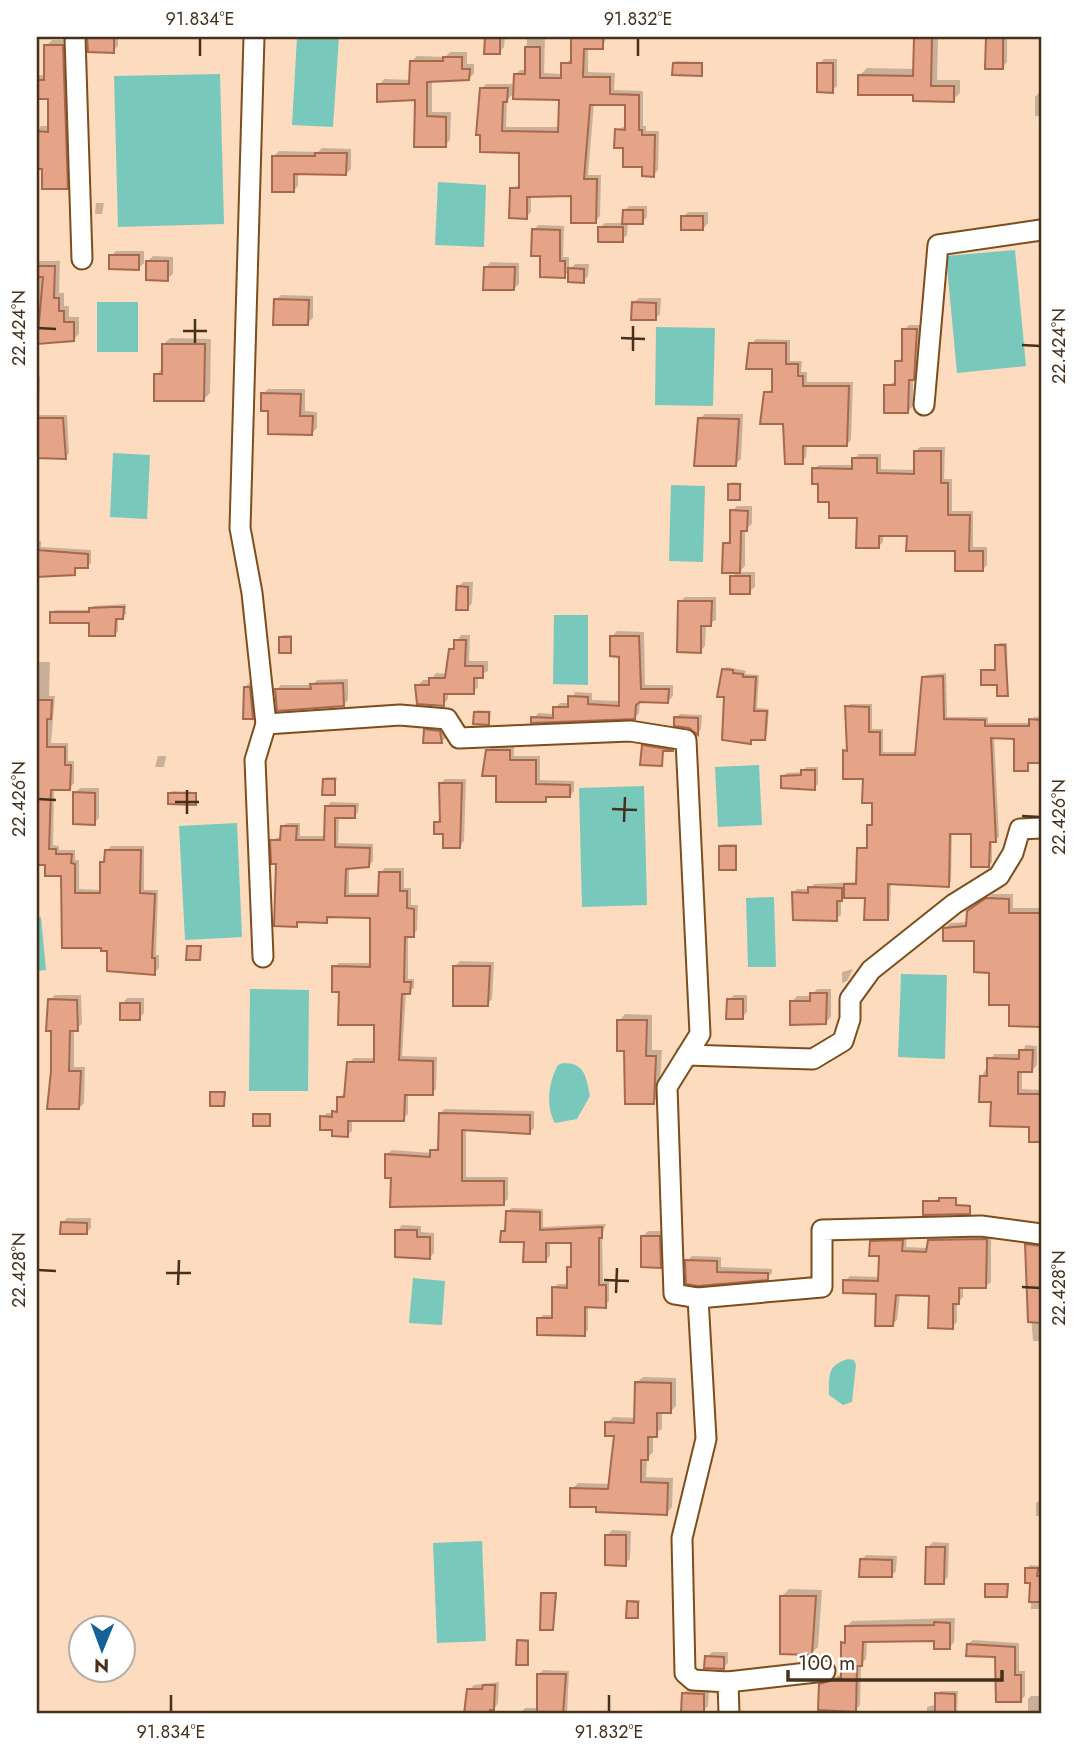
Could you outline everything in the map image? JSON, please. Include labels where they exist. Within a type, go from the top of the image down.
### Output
[{"type":"street","points":[[75,37],[82,259]]},
{"type":"street","points":[[254,37],[240,528],[252,593],[266,724],[256,760],[263,957]]},
{"type":"street","points":[[924,405],[938,245],[1041,230]]},
{"type":"street","points":[[266,724],[400,715],[447,719],[459,738],[630,731],[686,740],[700,1034],[667,1087],[674,1294],[698,1298],[822,1287],[822,1230],[981,1226],[1041,1234]]},
{"type":"street","points":[[687,1055],[769,1055],[813,1059],[843,1041],[849,1019],[850,999],[871,970],[954,904],[999,876],[1013,853],[1020,829],[1041,828]]},
{"type":"street","points":[[698,1298],[706,1439],[682,1538],[685,1673],[694,1680],[728,1682],[825,1671]]},
{"type":"street","points":[[728,1682],[729,1714]]},
{"type":"water","points":[[297,37],[339,37],[333,127],[292,125]]},
{"type":"water","points":[[220,74],[224,224],[118,227],[114,76]]},
{"type":"water","points":[[438,182],[486,185],[484,247],[435,245]]},
{"type":"water","points":[[1015,250],[1026,366],[957,373],[946,256]]},
{"type":"water","points":[[97,302],[138,302],[138,352],[97,352]]},
{"type":"water","points":[[656,327],[715,328],[713,406],[655,405]]},
{"type":"water","points":[[113,453],[150,455],[147,519],[110,517]]},
{"type":"water","points":[[671,485],[705,486],[703,562],[669,561]]},
{"type":"water","points":[[554,615],[588,615],[588,685],[553,684]]},
{"type":"water","points":[[759,765],[762,825],[718,827],[715,767]]},
{"type":"water","points":[[644,786],[647,905],[582,907],[579,788]]},
{"type":"water","points":[[237,823],[242,937],[185,940],[179,826]]},
{"type":"water","points":[[774,897],[776,967],[748,967],[746,898]]},
{"type":"water","points":[[37,917],[41,917],[46,970],[37,971]]},
{"type":"water","points":[[901,974],[947,975],[945,1059],[898,1057]]},
{"type":"water","points":[[250,989],[309,990],[308,1091],[249,1091]]},
{"type":"water","points":[[563,1063],[580,1068],[586,1077],[590,1096],[577,1119],[555,1123],[550,1109],[550,1086],[558,1065]]},
{"type":"water","points":[[413,1278],[445,1281],[442,1325],[409,1323]]},
{"type":"water","points":[[848,1359],[854,1360],[856,1365],[852,1402],[843,1405],[829,1395],[829,1377],[836,1364]]},
{"type":"water","points":[[482,1541],[486,1641],[437,1643],[433,1543]]},
{"type":"building","points":[[87,37],[114,37],[114,53],[88,52]]},
{"type":"building","points":[[485,37],[500,37],[500,54],[484,54]]},
{"type":"building","points":[[571,37],[603,37],[603,49],[584,49],[583,77],[610,77],[610,94],[639,95],[639,130],[642,130],[642,135],[655,135],[654,177],[642,176],[642,167],[623,167],[623,148],[614,148],[615,129],[625,130],[625,105],[590,105],[584,179],[597,179],[596,223],[571,223],[571,196],[527,197],[527,219],[509,218],[510,188],[519,188],[519,153],[480,152],[480,135],[476,135],[480,88],[508,88],[507,102],[503,102],[502,131],[558,132],[559,100],[513,99],[514,74],[525,74],[525,47],[540,47],[540,78],[561,78],[561,63],[571,63]]},
{"type":"building","points":[[914,37],[932,37],[931,86],[954,86],[954,102],[913,101],[913,95],[858,95],[858,75],[913,76]]},
{"type":"building","points":[[986,37],[1003,37],[1003,69],[985,69]]},
{"type":"building","points":[[44,45],[63,45],[68,189],[42,189],[42,169],[37,169],[37,131],[48,132],[48,99],[37,99],[37,80],[44,80]]},
{"type":"building","points":[[443,57],[462,57],[462,69],[470,69],[469,80],[427,82],[427,116],[446,117],[446,147],[414,147],[415,100],[377,102],[377,84],[409,84],[410,61],[443,61]]},
{"type":"building","points":[[673,63],[702,63],[702,76],[672,75]]},
{"type":"building","points":[[817,63],[833,63],[833,93],[817,92]]},
{"type":"building","points":[[315,153],[347,153],[346,175],[294,174],[294,192],[272,192],[272,156],[315,156]]},
{"type":"building","points":[[623,210],[643,210],[643,224],[622,224]]},
{"type":"building","points":[[681,216],[703,216],[703,230],[681,230]]},
{"type":"building","points":[[598,227],[623,227],[623,242],[598,242]]},
{"type":"building","points":[[532,229],[560,230],[560,261],[565,261],[565,278],[540,277],[540,256],[531,256]]},
{"type":"building","points":[[109,255],[139,255],[139,270],[109,269]]},
{"type":"building","points":[[146,261],[168,261],[168,281],[146,280]]},
{"type":"building","points":[[37,266],[55,266],[54,298],[59,298],[59,311],[64,311],[64,322],[74,322],[74,341],[37,344],[43,277],[37,277]]},
{"type":"building","points":[[484,267],[515,267],[514,290],[483,290]]},
{"type":"building","points":[[568,268],[584,269],[584,283],[568,282]]},
{"type":"building","points":[[274,299],[309,300],[308,325],[273,325]]},
{"type":"building","points":[[632,302],[656,303],[656,320],[631,320]]},
{"type":"building","points":[[902,329],[917,329],[914,380],[909,380],[908,413],[884,413],[884,385],[895,385],[895,361],[902,361]]},
{"type":"building","points":[[749,343],[786,343],[786,364],[798,364],[798,376],[803,376],[803,386],[849,386],[847,446],[803,446],[803,464],[785,464],[783,424],[760,424],[764,392],[772,392],[772,369],[746,369]]},
{"type":"building","points":[[162,344],[205,344],[204,401],[154,401],[154,374],[162,374]]},
{"type":"building","points":[[261,393],[301,394],[300,416],[313,416],[312,435],[268,434],[268,411],[261,411]]},
{"type":"building","points":[[37,418],[63,418],[66,459],[37,458]]},
{"type":"building","points":[[698,418],[739,419],[736,466],[694,466]]},
{"type":"building","points":[[914,451],[941,451],[941,483],[948,483],[948,515],[970,515],[969,551],[983,551],[983,571],[955,571],[955,551],[906,551],[907,536],[879,536],[879,548],[856,548],[857,518],[829,518],[829,502],[818,502],[818,484],[812,484],[812,468],[852,469],[852,458],[877,458],[877,473],[914,474]]},
{"type":"building","points":[[728,484],[740,484],[740,500],[728,500]]},
{"type":"building","points":[[730,510],[748,511],[747,531],[741,531],[740,573],[722,573],[723,543],[730,543]]},
{"type":"building","points":[[37,550],[88,554],[88,568],[75,568],[75,575],[37,577]]},
{"type":"building","points":[[730,576],[750,576],[750,594],[730,594]]},
{"type":"building","points":[[457,586],[468,587],[468,610],[456,610]]},
{"type":"building","points":[[678,601],[712,601],[711,626],[701,626],[701,653],[677,652]]},
{"type":"building","points":[[124,607],[123,619],[116,619],[115,636],[89,636],[89,623],[50,623],[50,612],[89,612],[89,608]]},
{"type":"building","points":[[610,636],[639,636],[641,689],[669,689],[668,703],[640,702],[636,705],[635,719],[531,723],[531,717],[553,718],[553,707],[568,707],[568,696],[588,697],[588,704],[619,706],[619,657],[610,656]]},
{"type":"building","points":[[279,637],[291,637],[291,653],[279,653]]},
{"type":"building","points":[[454,640],[466,640],[465,666],[483,666],[483,678],[474,678],[474,694],[444,694],[444,706],[417,704],[415,685],[429,685],[429,678],[445,678],[449,649],[454,649]]},
{"type":"building","points":[[995,645],[1005,645],[1008,696],[997,696],[997,685],[981,685],[981,670],[995,670]]},
{"type":"building","points":[[722,669],[733,670],[733,673],[743,674],[743,677],[756,677],[754,711],[767,711],[765,740],[751,740],[751,744],[722,740],[724,697],[717,697]]},
{"type":"building","points":[[943,676],[944,719],[985,720],[985,726],[1029,726],[1029,719],[1041,720],[1041,763],[1028,763],[1028,771],[1014,771],[1014,739],[991,738],[996,842],[990,842],[989,867],[971,867],[971,834],[950,834],[949,887],[888,884],[888,920],[864,920],[865,898],[844,898],[844,884],[856,884],[857,848],[867,848],[867,825],[872,825],[872,803],[862,803],[863,779],[843,779],[843,750],[847,751],[845,706],[869,707],[869,732],[880,732],[880,755],[915,755],[922,677]]},
{"type":"building","points":[[343,683],[344,706],[277,711],[275,689],[311,689],[310,684]]},
{"type":"building","points":[[244,687],[250,687],[253,719],[243,719]]},
{"type":"building","points":[[37,700],[52,700],[51,719],[47,719],[47,747],[65,747],[65,765],[71,765],[70,790],[51,790],[49,849],[56,849],[56,854],[72,854],[71,863],[75,864],[75,893],[100,893],[100,862],[104,862],[105,850],[141,850],[140,893],[155,894],[152,958],[155,958],[155,975],[107,971],[107,951],[101,951],[101,948],[62,948],[61,876],[45,876],[45,865],[37,865]]},
{"type":"building","points":[[474,712],[489,712],[489,725],[473,724]]},
{"type":"building","points":[[674,717],[698,718],[698,735],[689,728],[674,726]]},
{"type":"building","points":[[424,729],[440,731],[442,743],[423,743]]},
{"type":"building","points":[[642,745],[673,751],[663,751],[662,766],[640,765]]},
{"type":"building","points":[[486,750],[510,750],[510,760],[536,760],[536,784],[570,785],[570,797],[546,797],[546,802],[496,802],[496,776],[482,776]]},
{"type":"building","points":[[801,770],[815,770],[815,790],[781,788],[781,776],[801,775]]},
{"type":"building","points":[[323,779],[335,779],[335,795],[322,795]]},
{"type":"building","points":[[439,783],[462,783],[460,848],[443,848],[443,834],[434,834],[434,822],[440,822]]},
{"type":"building","points":[[73,792],[95,793],[95,825],[73,824]]},
{"type":"building","points":[[168,793],[196,793],[196,805],[168,804]]},
{"type":"building","points":[[325,806],[355,806],[355,818],[335,818],[335,847],[370,848],[369,867],[346,869],[345,896],[378,896],[379,872],[400,872],[400,891],[407,891],[407,908],[414,909],[414,937],[405,937],[404,982],[411,982],[410,994],[402,994],[399,1060],[433,1061],[433,1095],[405,1095],[404,1121],[348,1121],[348,1137],[332,1136],[332,1130],[320,1130],[320,1116],[332,1117],[332,1111],[337,1112],[337,1097],[344,1097],[347,1062],[374,1062],[374,1025],[338,1025],[339,992],[332,992],[332,966],[370,967],[370,918],[327,917],[327,923],[297,922],[297,927],[274,926],[276,864],[271,864],[270,840],[280,840],[281,826],[297,826],[296,840],[324,840]]},
{"type":"building","points":[[719,846],[736,846],[736,870],[719,870]]},
{"type":"building","points":[[808,887],[842,888],[842,901],[837,901],[837,921],[793,920],[792,892],[808,893]]},
{"type":"building","points":[[986,898],[1009,899],[1009,913],[1041,913],[1041,1027],[1009,1026],[1009,1005],[989,1005],[989,973],[974,972],[974,941],[943,941],[943,928],[966,926],[967,911]]},
{"type":"building","points":[[187,946],[201,946],[200,960],[186,960]]},
{"type":"building","points":[[453,966],[490,966],[488,1006],[453,1006]]},
{"type":"building","points":[[810,993],[827,993],[826,1024],[790,1025],[790,1001],[810,1001]]},
{"type":"building","points":[[48,999],[77,1000],[78,1031],[70,1031],[69,1071],[81,1071],[79,1109],[47,1109],[51,1071],[51,1031],[46,1031]]},
{"type":"building","points":[[727,999],[743,999],[743,1019],[726,1019]]},
{"type":"building","points":[[120,1003],[140,1003],[140,1020],[120,1020]]},
{"type":"building","points":[[617,1020],[647,1020],[646,1056],[656,1056],[654,1104],[625,1104],[624,1051],[617,1051]]},
{"type":"building","points":[[1019,1050],[1033,1050],[1032,1072],[1018,1072],[1018,1094],[1041,1094],[1041,1142],[1029,1142],[1029,1127],[990,1126],[991,1102],[979,1102],[980,1076],[987,1076],[987,1058],[1019,1059]]},
{"type":"building","points":[[210,1092],[225,1092],[224,1106],[210,1106]]},
{"type":"building","points":[[439,1113],[530,1115],[530,1134],[462,1130],[462,1181],[504,1181],[504,1205],[390,1207],[391,1178],[385,1178],[385,1154],[430,1157],[430,1150],[438,1150]]},
{"type":"building","points":[[253,1114],[270,1114],[270,1126],[253,1126]]},
{"type":"building","points":[[939,1198],[956,1198],[956,1205],[970,1206],[970,1214],[923,1215],[923,1201],[939,1201]]},
{"type":"building","points":[[506,1211],[540,1212],[540,1230],[602,1227],[602,1238],[599,1238],[599,1285],[606,1285],[606,1308],[585,1307],[585,1336],[537,1335],[537,1318],[552,1318],[552,1287],[567,1288],[567,1267],[571,1267],[571,1243],[546,1243],[546,1262],[523,1262],[524,1242],[500,1242],[501,1231],[505,1231]]},
{"type":"building","points":[[61,1222],[87,1223],[87,1234],[60,1234]]},
{"type":"building","points":[[395,1230],[417,1230],[417,1237],[430,1237],[430,1259],[395,1257]]},
{"type":"building","points":[[641,1236],[660,1236],[661,1268],[641,1267]]},
{"type":"building","points":[[987,1239],[986,1288],[959,1288],[959,1304],[953,1304],[953,1329],[928,1328],[929,1296],[896,1295],[893,1326],[875,1326],[876,1294],[843,1293],[843,1280],[878,1281],[879,1256],[869,1256],[870,1241],[903,1240],[902,1251],[926,1252],[928,1240]]},
{"type":"building","points":[[1025,1244],[1041,1246],[1041,1323],[1028,1322]]},
{"type":"building","points":[[685,1260],[717,1261],[717,1272],[768,1273],[768,1280],[698,1286],[686,1284]]},
{"type":"building","points":[[635,1382],[671,1383],[671,1413],[657,1413],[657,1437],[648,1437],[648,1460],[641,1460],[641,1482],[668,1483],[667,1515],[596,1512],[596,1507],[570,1507],[570,1488],[608,1489],[614,1436],[605,1436],[605,1422],[634,1423]]},
{"type":"building","points":[[605,1535],[626,1535],[626,1566],[605,1565]]},
{"type":"building","points":[[926,1547],[945,1547],[944,1584],[925,1584]]},
{"type":"building","points":[[860,1559],[892,1560],[892,1577],[859,1577]]},
{"type":"building","points":[[1025,1568],[1038,1568],[1037,1576],[1041,1576],[1041,1602],[1029,1602],[1030,1583],[1025,1583]]},
{"type":"building","points":[[985,1584],[1008,1584],[1007,1597],[985,1597]]},
{"type":"building","points":[[541,1593],[556,1593],[553,1630],[540,1630]]},
{"type":"building","points":[[780,1596],[816,1596],[812,1655],[780,1654]]},
{"type":"building","points":[[627,1601],[638,1602],[638,1618],[626,1618]]},
{"type":"building","points":[[934,1622],[950,1623],[950,1649],[934,1649],[934,1641],[863,1642],[862,1666],[857,1666],[856,1712],[818,1710],[819,1684],[841,1678],[841,1642],[845,1643],[845,1626],[934,1625]]},
{"type":"building","points":[[517,1640],[528,1641],[528,1665],[516,1665]]},
{"type":"building","points":[[967,1644],[1015,1647],[1015,1675],[1021,1675],[1021,1702],[996,1702],[995,1657],[966,1656]]},
{"type":"building","points":[[705,1656],[724,1657],[724,1669],[704,1668]]},
{"type":"building","points":[[537,1674],[566,1674],[563,1714],[537,1714]]},
{"type":"building","points":[[483,1685],[495,1685],[494,1710],[490,1710],[490,1714],[464,1714],[467,1689],[482,1689]]},
{"type":"building","points":[[682,1693],[704,1694],[704,1713],[681,1712]]},
{"type":"building","points":[[935,1693],[955,1694],[955,1714],[935,1714]]}]
